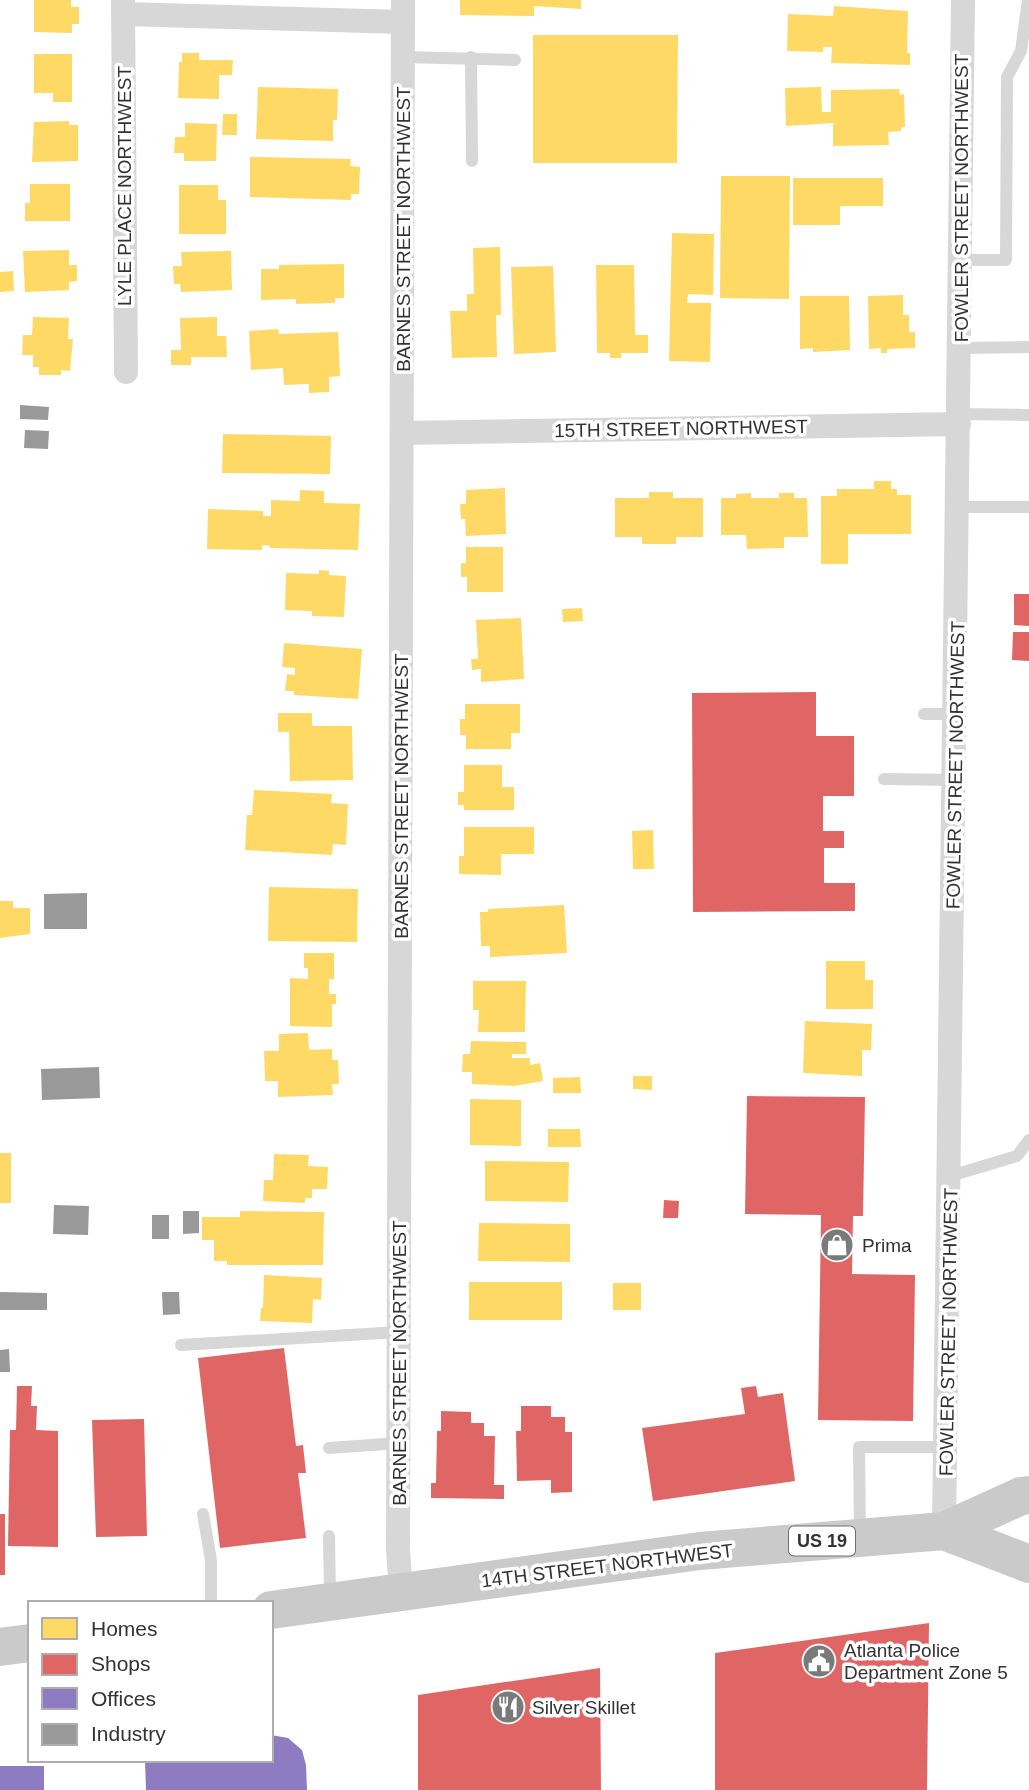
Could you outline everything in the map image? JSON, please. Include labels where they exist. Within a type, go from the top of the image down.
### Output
[{"type":"main road","name":"14TH STREET NORTHWEST","points":[[273,1610],[700,1552],[944,1531],[1021,1496],[1029,1495]]},
{"type":"main road","name":"14TH STREET NORTHWEST","points":[[944,1531],[1029,1564]]},
{"type":"main road","points":[[0,1647],[28,1643]]},
{"type":"street","name":"FOWLER STREET NORTHWEST","points":[[944,1531],[956,715],[962,0]]},
{"type":"street","points":[[123,7],[403,11]]},
{"type":"street","name":"LYLE PLACE NORTHWEST","points":[[123,7],[126,372]]},
{"type":"street","name":"BARNES STREET NORTHWEST","points":[[401,1592],[398,1560],[403,11]]},
{"type":"street","name":"15TH STREET NORTHWEST","points":[[403,433],[959,419]]},
{"type":"lane","points":[[960,260],[1006,260],[1007,77],[1021,51],[1028,0]]},
{"type":"lane","points":[[403,57],[514,60]]},
{"type":"lane","points":[[471,57],[472,161]]},
{"type":"lane","points":[[960,348],[1029,348]]},
{"type":"lane","points":[[959,419],[1029,415]]},
{"type":"lane","points":[[958,507],[1029,508]]},
{"type":"lane","points":[[924,715],[956,715]]},
{"type":"lane","points":[[884,779],[955,780]]},
{"type":"lane","points":[[950,1176],[1017,1156],[1029,1140]]},
{"type":"lane","points":[[181,1345],[399,1332]]},
{"type":"lane","points":[[329,1448],[399,1443]]},
{"type":"lane","points":[[860,1537],[859,1447],[946,1447]]},
{"type":"lane","points":[[203,1514],[211,1560],[211,1601]]},
{"type":"lane","points":[[329,1536],[330,1602]]},
{"type":"building: Homes","points":[[34,0],[71,0],[71,7],[79,7],[79,24],[72,24],[72,33],[34,32]]},
{"type":"building: Homes","points":[[460,0],[581,0],[581,9],[534,6],[534,16],[460,15]]},
{"type":"building: Homes","points":[[834,6],[908,11],[907,53],[910,53],[910,65],[831,63],[832,47],[823,47],[823,52],[787,51],[788,14],[833,16]]},
{"type":"building: Homes","points":[[533,35],[678,35],[677,163],[533,163]]},
{"type":"building: Homes","points":[[182,53],[199,53],[199,60],[233,60],[232,75],[219,75],[219,99],[178,98],[179,62],[182,62]]},
{"type":"building: Homes","points":[[34,54],[72,54],[72,102],[53,102],[53,93],[34,93]]},
{"type":"building: Homes","points":[[258,87],[338,89],[333,141],[256,139]]},
{"type":"building: Homes","points":[[821,87],[822,112],[831,112],[831,90],[899,89],[900,95],[904,94],[905,127],[901,127],[901,131],[888,132],[889,145],[833,146],[833,123],[786,126],[785,88]]},
{"type":"building: Homes","points":[[223,114],[237,114],[237,135],[222,135]]},
{"type":"building: Homes","points":[[69,121],[69,125],[78,125],[78,161],[32,162],[34,122]]},
{"type":"building: Homes","points":[[185,123],[217,124],[216,161],[184,161],[184,153],[174,153],[175,137],[185,137]]},
{"type":"building: Homes","points":[[250,157],[351,159],[350,166],[360,167],[359,194],[351,194],[351,200],[250,197]]},
{"type":"building: Homes","points":[[721,176],[790,176],[789,299],[720,298]]},
{"type":"building: Homes","points":[[793,178],[883,178],[883,206],[840,206],[840,225],[793,225]]},
{"type":"building: Homes","points":[[30,184],[70,184],[70,221],[25,221],[25,203],[30,203]]},
{"type":"building: Homes","points":[[179,185],[218,185],[218,200],[226,200],[226,234],[179,234]]},
{"type":"building: Homes","points":[[672,233],[714,234],[713,295],[688,294],[687,303],[711,303],[710,362],[669,361]]},
{"type":"building: Homes","points":[[500,247],[501,315],[496,315],[497,357],[452,358],[450,311],[467,311],[467,294],[474,294],[473,248]]},
{"type":"building: Homes","points":[[69,250],[69,265],[77,265],[77,281],[69,282],[69,290],[25,292],[23,251]]},
{"type":"building: Homes","points":[[231,251],[232,290],[181,292],[180,284],[174,284],[173,266],[182,266],[181,252]]},
{"type":"building: Homes","points":[[344,264],[344,298],[335,298],[335,303],[296,304],[296,299],[261,300],[261,269],[279,269],[279,265]]},
{"type":"building: Homes","points":[[596,265],[634,265],[635,335],[648,335],[648,353],[621,353],[621,358],[610,358],[610,353],[597,353]]},
{"type":"building: Homes","points":[[553,266],[556,352],[514,354],[511,267]]},
{"type":"building: Homes","points":[[13,271],[14,291],[0,292],[0,272]]},
{"type":"building: Homes","points":[[903,295],[903,315],[909,315],[909,332],[915,332],[915,348],[887,349],[887,353],[881,353],[881,348],[869,349],[868,296]]},
{"type":"building: Homes","points":[[800,296],[849,296],[850,350],[813,352],[813,348],[800,349]]},
{"type":"building: Homes","points":[[33,317],[69,318],[68,339],[73,339],[70,371],[61,370],[61,375],[39,375],[39,367],[33,367],[33,355],[22,355],[23,335],[32,335]]},
{"type":"building: Homes","points":[[217,317],[217,336],[226,336],[227,357],[191,357],[191,365],[171,365],[171,350],[181,350],[180,318]]},
{"type":"building: Homes","points":[[278,329],[279,334],[338,332],[340,376],[329,377],[329,392],[309,393],[309,384],[284,385],[283,368],[251,370],[249,331]]},
{"type":"building: Homes","points":[[223,434],[331,436],[330,474],[222,473]]},
{"type":"building: Homes","points":[[874,481],[891,481],[891,489],[897,489],[897,495],[911,495],[911,534],[848,534],[848,564],[821,564],[821,496],[837,496],[837,489],[874,489]]},
{"type":"building: Homes","points":[[505,488],[506,534],[466,536],[465,519],[461,519],[460,504],[466,504],[466,490]]},
{"type":"building: Homes","points":[[300,490],[324,491],[324,503],[360,504],[358,550],[270,548],[262,545],[262,550],[207,549],[208,509],[263,511],[263,516],[271,516],[271,500],[300,501]]},
{"type":"building: Homes","points":[[649,492],[673,492],[673,498],[703,498],[703,537],[676,537],[676,544],[642,544],[642,537],[615,537],[615,498],[649,498]]},
{"type":"building: Homes","points":[[751,493],[751,498],[779,498],[779,493],[794,493],[794,498],[807,498],[808,537],[784,537],[784,548],[747,549],[746,535],[721,535],[721,498],[736,498],[736,494]]},
{"type":"building: Homes","points":[[466,547],[503,547],[503,592],[467,592],[467,577],[461,577],[461,563],[466,563]]},
{"type":"building: Homes","points":[[319,570],[329,571],[329,575],[346,576],[344,617],[312,616],[312,611],[285,610],[286,573],[319,574]]},
{"type":"building: Homes","points":[[582,608],[583,621],[563,622],[562,609]]},
{"type":"building: Homes","points":[[521,618],[524,679],[481,682],[481,669],[472,670],[471,659],[478,659],[476,620]]},
{"type":"building: Homes","points":[[284,643],[362,649],[358,699],[294,695],[294,691],[285,691],[287,674],[295,675],[295,668],[282,667]]},
{"type":"building: Homes","points":[[465,704],[520,704],[520,733],[511,733],[511,749],[466,749],[466,735],[460,735],[460,719],[465,719]]},
{"type":"building: Homes","points":[[278,713],[312,713],[312,726],[352,726],[353,780],[290,781],[289,732],[278,732]]},
{"type":"building: Homes","points":[[464,765],[502,765],[502,787],[514,787],[514,810],[464,810],[464,805],[458,805],[458,792],[464,792]]},
{"type":"building: Homes","points":[[254,790],[332,794],[331,803],[348,804],[346,845],[333,844],[332,855],[245,850],[247,815],[252,815]]},
{"type":"building: Homes","points":[[464,827],[534,827],[534,854],[501,854],[501,875],[459,874],[459,856],[464,856]]},
{"type":"building: Homes","points":[[653,830],[654,869],[633,869],[632,831]]},
{"type":"building: Homes","points":[[269,887],[358,889],[357,942],[268,941]]},
{"type":"building: Homes","points":[[0,901],[13,901],[13,908],[30,908],[30,934],[0,938]]},
{"type":"building: Homes","points":[[564,905],[567,953],[490,957],[490,946],[481,946],[480,912],[488,912],[488,909]]},
{"type":"building: Homes","points":[[304,953],[334,953],[334,979],[329,979],[329,994],[336,994],[336,1004],[332,1004],[332,1027],[290,1026],[290,978],[308,979],[308,968],[304,968]]},
{"type":"building: Homes","points":[[826,961],[865,961],[865,980],[873,980],[873,1009],[826,1009]]},
{"type":"building: Homes","points":[[473,981],[526,981],[525,1032],[478,1032],[479,1010],[473,1010]]},
{"type":"building: Homes","points":[[805,1021],[872,1024],[871,1050],[862,1050],[862,1076],[803,1073]]},
{"type":"building: Homes","points":[[308,1033],[309,1050],[332,1049],[332,1060],[338,1060],[339,1084],[332,1084],[333,1095],[278,1097],[278,1081],[265,1081],[264,1051],[279,1051],[279,1034]]},
{"type":"building: Homes","points":[[471,1041],[526,1042],[526,1054],[512,1054],[512,1058],[530,1058],[530,1065],[540,1063],[543,1081],[514,1086],[472,1084],[472,1072],[462,1072],[463,1054],[470,1054]]},
{"type":"building: Homes","points":[[633,1076],[652,1076],[652,1090],[633,1089]]},
{"type":"building: Homes","points":[[580,1077],[581,1093],[553,1093],[553,1078]]},
{"type":"building: Homes","points":[[470,1099],[521,1100],[521,1146],[470,1145]]},
{"type":"building: Homes","points":[[548,1129],[580,1129],[581,1147],[548,1147]]},
{"type":"building: Homes","points":[[0,1153],[11,1153],[11,1203],[0,1203]]},
{"type":"building: Homes","points":[[274,1154],[309,1155],[308,1166],[328,1167],[327,1189],[312,1189],[312,1198],[305,1198],[305,1203],[263,1201],[264,1180],[273,1180]]},
{"type":"building: Homes","points":[[485,1161],[569,1162],[568,1202],[485,1201]]},
{"type":"building: Homes","points":[[240,1211],[324,1212],[323,1265],[227,1265],[227,1261],[214,1261],[214,1240],[202,1240],[202,1217],[240,1217]]},
{"type":"building: Homes","points":[[479,1223],[570,1224],[570,1262],[478,1261]]},
{"type":"building: Homes","points":[[264,1275],[322,1278],[321,1300],[313,1299],[312,1323],[260,1321]]},
{"type":"building: Homes","points":[[469,1282],[562,1282],[562,1320],[469,1320]]},
{"type":"building: Homes","points":[[613,1283],[641,1283],[641,1310],[613,1310]]},
{"type":"building: Shops","points":[[1014,594],[1029,594],[1029,626],[1014,625]]},
{"type":"building: Shops","points":[[1013,632],[1029,632],[1029,661],[1012,660]]},
{"type":"building: Shops","points":[[816,692],[816,736],[854,736],[854,796],[823,796],[823,831],[844,831],[844,848],[824,848],[824,883],[855,883],[855,911],[693,912],[692,693]]},
{"type":"building: Shops","name":"Prima","points":[[747,1096],[865,1097],[863,1216],[853,1216],[852,1274],[915,1275],[913,1421],[818,1420],[821,1215],[745,1214]]},
{"type":"building: Shops","points":[[664,1200],[679,1201],[678,1218],[663,1218]]},
{"type":"building: Shops","points":[[284,1348],[296,1446],[303,1445],[306,1473],[298,1473],[306,1538],[220,1548],[198,1358]]},
{"type":"building: Shops","points":[[17,1386],[32,1386],[31,1406],[37,1406],[36,1430],[58,1431],[58,1547],[8,1546],[10,1430],[16,1430]]},
{"type":"building: Shops","points":[[756,1386],[758,1397],[783,1393],[795,1481],[653,1501],[642,1428],[745,1414],[741,1388]]},
{"type":"building: Shops","points":[[521,1406],[551,1406],[551,1417],[565,1417],[565,1432],[572,1432],[572,1492],[551,1493],[551,1480],[517,1481],[516,1431],[521,1431]]},
{"type":"building: Shops","points":[[441,1411],[471,1412],[471,1423],[484,1423],[484,1436],[495,1436],[494,1485],[504,1485],[504,1499],[431,1498],[431,1483],[436,1483],[437,1431],[441,1431]]},
{"type":"building: Shops","points":[[144,1419],[147,1536],[96,1537],[92,1420]]},
{"type":"building: Shops","points":[[0,1514],[5,1514],[5,1575],[0,1575]]},
{"type":"building: Shops","points":[[929,1623],[927,1790],[715,1790],[715,1653]]},
{"type":"building: Shops","points":[[600,1668],[601,1790],[418,1790],[418,1695]]},
{"type":"building: Offices","points":[[273,1735],[288,1738],[302,1750],[306,1765],[307,1790],[146,1790],[145,1762],[273,1762]]},
{"type":"building: Offices","points":[[0,1766],[44,1766],[44,1790],[0,1790]]},
{"type":"building: Industry","points":[[20,405],[49,407],[48,420],[20,419]]},
{"type":"building: Industry","points":[[25,430],[49,431],[48,449],[24,448]]},
{"type":"building: Industry","points":[[87,893],[87,929],[44,929],[44,894]]},
{"type":"building: Industry","points":[[99,1067],[100,1098],[42,1100],[41,1069]]},
{"type":"building: Industry","points":[[54,1205],[89,1206],[88,1235],[53,1234]]},
{"type":"building: Industry","points":[[183,1211],[199,1211],[199,1233],[183,1234]]},
{"type":"building: Industry","points":[[152,1215],[169,1215],[169,1239],[152,1239]]},
{"type":"building: Industry","points":[[0,1292],[47,1293],[47,1310],[0,1310]]},
{"type":"building: Industry","points":[[162,1292],[179,1292],[180,1314],[163,1315]]},
{"type":"building: Industry","points":[[9,1349],[10,1372],[0,1372],[0,1350]]},
{"type":"place","name":"Prima","points":[[837,1245]]},
{"type":"place","name":"Atlanta Police Department Zone 5","points":[[819,1661]]},
{"type":"place","name":"Silver Skillet","points":[[508,1707]]}]
